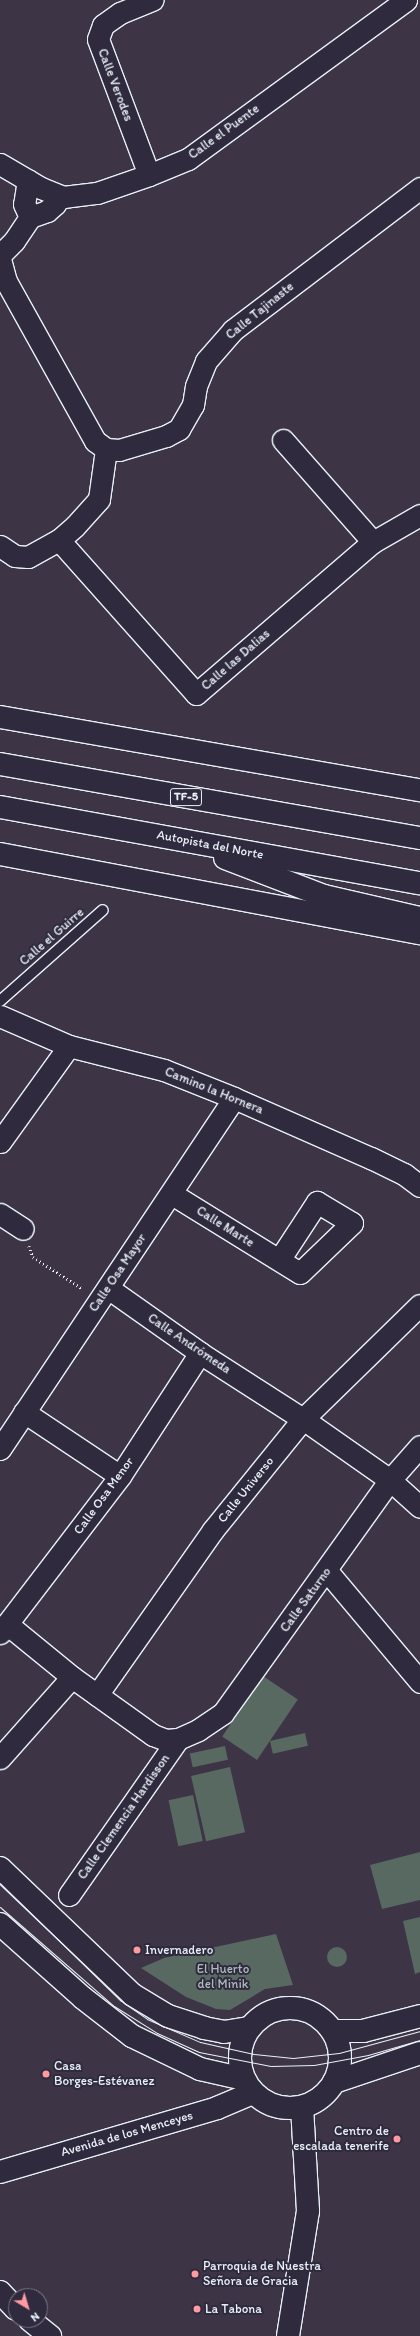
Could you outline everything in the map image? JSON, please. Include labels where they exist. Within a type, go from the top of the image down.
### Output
[{"type":"main road","points":[[0,717],[420,790]]},
{"type":"main road","name":"TF-5","points":[[0,764],[420,838]]},
{"type":"main road","name":"Autopista del Norte","points":[[0,807],[420,883]]},
{"type":"main road","points":[[372,830],[420,835]]},
{"type":"main road","points":[[172,837],[324,896],[420,918]]},
{"type":"main road","points":[[0,854],[420,933]]},
{"type":"main road","points":[[0,1868],[133,1995],[168,2016],[204,2028],[224,2032],[250,2028]]},
{"type":"main road","points":[[0,1924],[83,1998],[132,2036],[200,2069],[249,2086],[272,2105],[284,2108],[302,2107],[325,2094],[334,2082],[341,2061],[338,2044],[332,2031],[316,2015],[298,2009],[279,2009],[259,2019],[250,2028],[239,2061],[249,2086]]},
{"type":"main road","points":[[332,2031],[364,2031],[420,2016]]},
{"type":"main road","points":[[334,2082],[420,2052]]},
{"type":"main road","name":"Avenida de los Menceyes","points":[[0,2172],[217,2108],[249,2086]]},
{"type":"main road","points":[[288,2336],[308,2211],[302,2107]]},
{"type":"main road","points":[[0,2292],[8,2300]]},
{"type":"main road","points":[[40,2328],[50,2336]]},
{"type":"street","name":"Calle Verodes","points":[[149,175],[98,39],[103,25],[120,13],[152,0]]},
{"type":"street","name":"Calle el Puente","points":[[0,164],[58,196],[76,198],[96,193],[149,175],[188,159],[406,0]]},
{"type":"street","points":[[28,180],[24,204],[30,218]]},
{"type":"street","name":"Calle Tajinaste","points":[[106,449],[119,450],[166,436],[179,429],[193,405],[206,361],[233,330],[420,188]]},
{"type":"street","points":[[0,255],[14,241],[30,218],[47,211],[55,204],[58,196]]},
{"type":"street","points":[[0,259],[6,281],[95,441],[106,449],[99,499],[59,540],[28,557],[15,556],[5,552],[0,546]]},
{"type":"street","points":[[283,440],[372,542]]},
{"type":"street","name":"Calle las Dalias","points":[[59,540],[196,694],[372,542],[420,515]]},
{"type":"street","name":"Camino la Hornera","points":[[0,1016],[69,1046],[164,1070],[234,1098],[371,1158],[420,1186]]},
{"type":"street","points":[[0,1142],[69,1046]]},
{"type":"street","name":"Calle Osa Mayor","points":[[0,1449],[172,1194],[234,1098]]},
{"type":"street","name":"Calle Marte","points":[[172,1194],[279,1260]]},
{"type":"street","points":[[0,1214],[23,1229]]},
{"type":"street","name":"Calle Andrómeda","points":[[108,1288],[200,1353],[303,1419],[390,1480],[420,1506]]},
{"type":"street","name":"Calle Universo","points":[[97,1695],[213,1530],[303,1419],[420,1306]]},
{"type":"street","name":"Calle Osa Menor","points":[[3,1629],[120,1476],[200,1353]]},
{"type":"street","points":[[24,1412],[120,1476]]},
{"type":"street","name":"Calle Saturno","points":[[178,1739],[198,1730],[222,1713],[327,1571],[390,1480],[420,1446]]},
{"type":"street","name":"Calle Andrómeda","points":[[390,1480],[420,1518]]},
{"type":"street","points":[[327,1571],[420,1682]]},
{"type":"street","points":[[3,1629],[153,1735],[166,1740],[178,1739]]},
{"type":"street","points":[[0,1758],[72,1677]]},
{"type":"street","name":"Calle Clemencia Hardisson","points":[[69,1895],[178,1739]]},
{"type":"lane","name":"Calle el Guirre","points":[[0,1001],[103,910]]},
{"type":"path","points":[[23,1229],[33,1257],[90,1293],[108,1288]]},
{"type":"green space","points":[[263,1676],[298,1699],[257,1760],[222,1737]]},
{"type":"green space","points":[[305,1733],[308,1746],[273,1754],[270,1741]]},
{"type":"green space","points":[[225,1746],[228,1760],[193,1767],[190,1753]]},
{"type":"green space","points":[[230,1767],[245,1832],[206,1841],[191,1776]]},
{"type":"green space","points":[[193,1795],[203,1841],[178,1846],[169,1800]]},
{"type":"green space","points":[[420,1852],[420,1900],[382,1909],[370,1865]]},
{"type":"green space","points":[[420,1917],[420,1972],[415,1974],[403,1921]]},
{"type":"green space","name":"El Huerto del Minik","points":[[276,1934],[293,1985],[265,1989],[230,2010],[216,2009],[186,1997],[141,1968],[164,1958]]},
{"type":"green space","points":[[337,1947],[344,1950],[347,1957],[344,1964],[337,1967],[330,1964],[327,1957],[330,1950]]},
{"type":"tram line","points":[[0,1883],[120,2000],[147,2019],[200,2042],[254,2054],[293,2058],[339,2053],[420,2031]]},
{"type":"tram line","points":[[0,1907],[114,2006],[157,2033],[199,2052],[271,2066],[314,2065],[368,2055],[420,2040]]},
{"type":"place","name":"Invernadero","points":[[137,1950]]},
{"type":"place","name":"Casa Borges-Estévanez","points":[[46,2074]]},
{"type":"place","name":"Centro de escalada tenerife","points":[[397,2139]]},
{"type":"place","name":"Parroquia de Nuestra Señora de Gracia","points":[[195,2274]]},
{"type":"place","name":"La Tabona","points":[[197,2309]]}]
